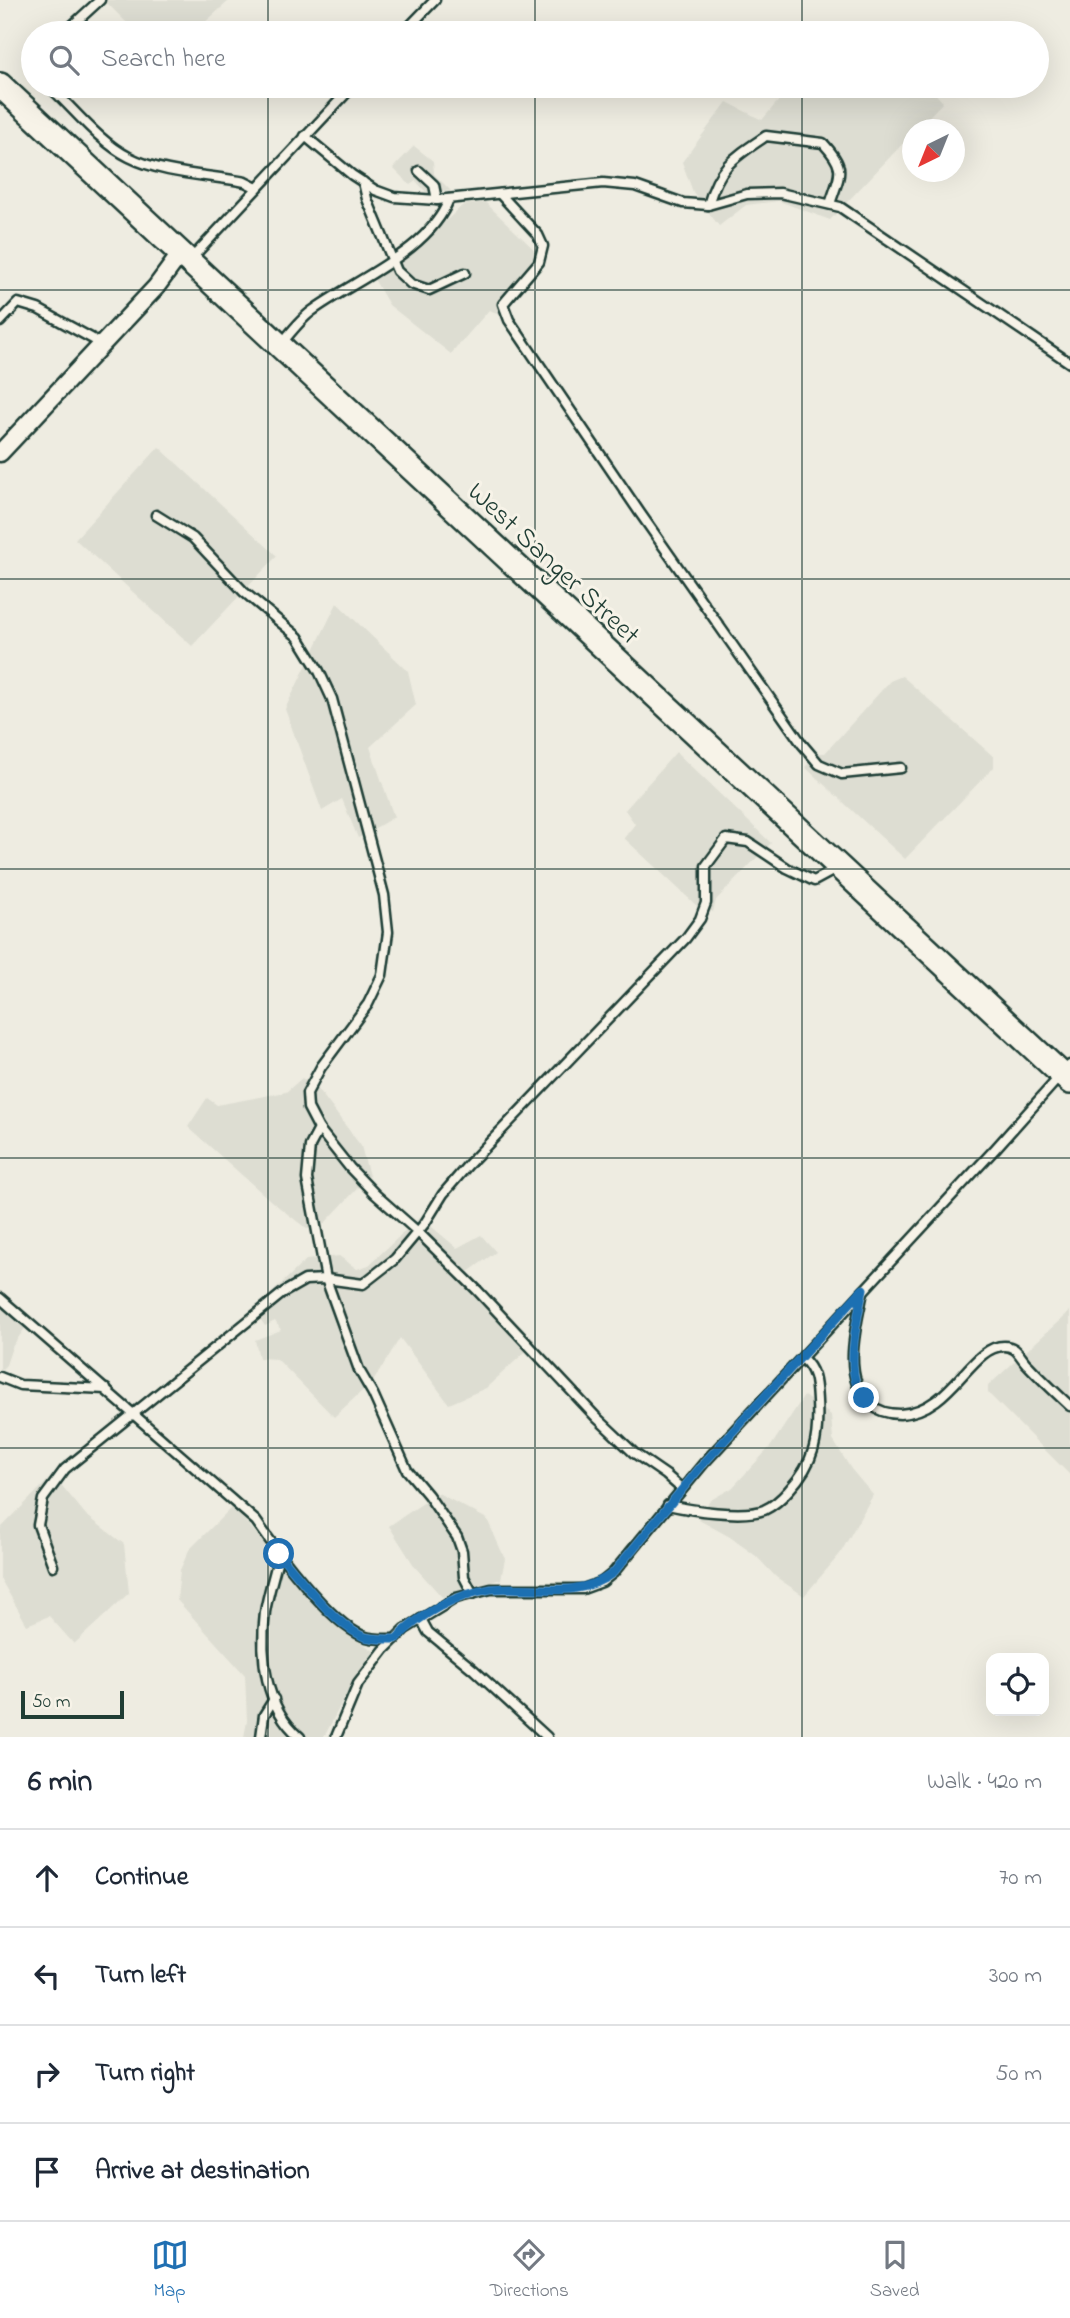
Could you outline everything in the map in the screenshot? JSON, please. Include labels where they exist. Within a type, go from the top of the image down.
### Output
[{"type":"main road","name":"West Sanger Street","points":[[0,85],[838,868],[1067,1074]]},
{"type":"street","points":[[0,453],[185,256]]},
{"type":"lane","points":[[77,21],[100,0]]},
{"type":"lane","points":[[415,21],[435,0]]},
{"type":"lane","points":[[62,98],[102,137],[128,157],[151,166],[245,181],[257,188]]},
{"type":"lane","points":[[185,256],[257,188],[341,98]]},
{"type":"lane","points":[[305,136],[363,182],[394,197],[437,200],[603,183],[635,186],[683,203],[708,205],[747,194],[780,193],[830,204],[840,207],[896,244],[1070,363]]},
{"type":"lane","points":[[708,205],[715,181],[726,166],[766,136],[823,143],[836,157],[841,170],[830,204]]},
{"type":"lane","points":[[419,171],[434,185],[437,200]]},
{"type":"lane","points":[[363,182],[397,271],[411,284],[429,290],[465,273]]},
{"type":"lane","points":[[500,194],[538,235],[543,246],[539,262],[503,304],[509,320],[647,524],[794,733],[819,764],[842,775],[901,768]]},
{"type":"lane","points":[[280,345],[310,312],[403,254],[443,215],[449,199]]},
{"type":"lane","points":[[0,322],[18,303],[38,309],[102,344]]},
{"type":"lane","points":[[156,515],[193,538],[244,592],[298,637],[319,671],[332,699],[381,883],[388,932],[382,975],[368,1004],[321,1067],[307,1093],[308,1108],[319,1129],[375,1194],[477,1290],[606,1426],[634,1453],[682,1489]]},
{"type":"lane","points":[[53,1566],[38,1525],[43,1499],[65,1469],[284,1292],[305,1280],[326,1279],[363,1284],[395,1259],[468,1165],[686,938],[700,919],[706,903],[706,866],[726,839],[748,842],[814,881],[838,868]]},
{"type":"lane","points":[[336,1737],[358,1685],[384,1650],[405,1629],[421,1619],[456,1598],[491,1589],[583,1589],[602,1582],[621,1565],[682,1489],[863,1289],[1067,1074]]},
{"type":"lane","points":[[319,1129],[310,1146],[307,1179],[326,1279],[359,1370],[373,1394],[407,1470],[457,1537],[462,1551],[464,1577],[472,1594]]},
{"type":"lane","points":[[863,1289],[855,1338],[854,1365],[856,1382],[864,1398],[873,1407],[892,1414],[923,1409],[940,1400],[986,1352],[1003,1346],[1015,1349],[1025,1363],[1070,1406]]},
{"type":"lane","points":[[0,1298],[256,1521],[279,1554],[337,1618],[362,1635],[375,1639],[396,1639]]},
{"type":"lane","points":[[668,1505],[693,1511],[733,1513],[764,1510],[783,1497],[802,1477],[815,1448],[818,1423],[816,1381],[810,1366],[802,1358]]},
{"type":"lane","points":[[0,1377],[20,1385],[106,1389]]},
{"type":"lane","points":[[279,1554],[265,1611],[264,1673],[280,1712],[300,1737]]},
{"type":"lane","points":[[421,1619],[428,1633],[474,1670],[547,1737]]},
{"type":"lane","points":[[261,1737],[264,1715],[274,1699]]},
{"type":"shaded area","points":[[104,0],[230,0],[206,21],[125,21]]},
{"type":"shaded area","points":[[781,98],[939,98],[943,102],[927,119],[902,119],[902,144],[830,220],[779,201],[746,205],[719,226],[693,192],[682,162],[727,102],[762,120]]},
{"type":"shaded area","points":[[414,146],[433,161],[434,174],[451,191],[426,192],[416,181],[410,185],[393,168]]},
{"type":"shaded area","points":[[485,202],[546,261],[518,297],[500,314],[489,310],[451,354],[389,305],[374,279],[408,256],[463,205]]},
{"type":"shaded area","points":[[159,447],[277,556],[192,646],[75,539]]},
{"type":"shaded area","points":[[337,603],[408,671],[416,705],[370,747],[394,817],[358,838],[342,799],[322,811],[285,709]]},
{"type":"shaded area","points":[[902,676],[994,757],[994,767],[905,859],[805,767],[819,753],[825,753],[890,681]]},
{"type":"shaded area","points":[[676,752],[771,843],[716,900],[713,912],[697,906],[624,838],[635,824],[625,810]]},
{"type":"shaded area","points":[[302,1078],[321,1093],[361,1146],[369,1176],[324,1224],[307,1229],[271,1201],[188,1127],[207,1098],[217,1105],[286,1092]]},
{"type":"shaded area","points":[[420,1217],[457,1248],[481,1235],[496,1252],[468,1272],[536,1342],[486,1388],[449,1404],[400,1338],[374,1380],[334,1417],[277,1359],[259,1358],[255,1340],[281,1330],[275,1321],[265,1326],[254,1310],[306,1260],[339,1256],[357,1269],[369,1265]]},
{"type":"shaded area","points":[[0,1305],[25,1328],[12,1347],[6,1365],[0,1371]]},
{"type":"shaded area","points":[[1070,1311],[1070,1475],[988,1393],[988,1386]]},
{"type":"shaded area","points":[[804,1396],[831,1415],[833,1440],[851,1469],[873,1495],[840,1554],[804,1596],[776,1577],[756,1556],[730,1537],[699,1520],[709,1501],[732,1488],[771,1446]]},
{"type":"shaded area","points":[[53,1475],[86,1515],[124,1544],[129,1593],[74,1644],[49,1616],[27,1625],[0,1578],[0,1529]]},
{"type":"shaded area","points":[[438,1493],[487,1519],[505,1559],[501,1579],[442,1597],[415,1567],[389,1526]]},
{"type":"shaded area","points":[[232,1507],[265,1543],[289,1576],[344,1631],[374,1651],[350,1687],[324,1737],[244,1737],[247,1721],[245,1675],[177,1600],[180,1570],[189,1550]]},
{"type":"route","points":[[279,1554],[337,1618],[362,1635],[375,1639],[396,1639],[405,1629],[456,1598],[491,1589],[583,1589],[602,1582],[621,1565],[704,1463],[863,1289],[855,1338],[854,1365],[856,1382],[864,1398]]}]
